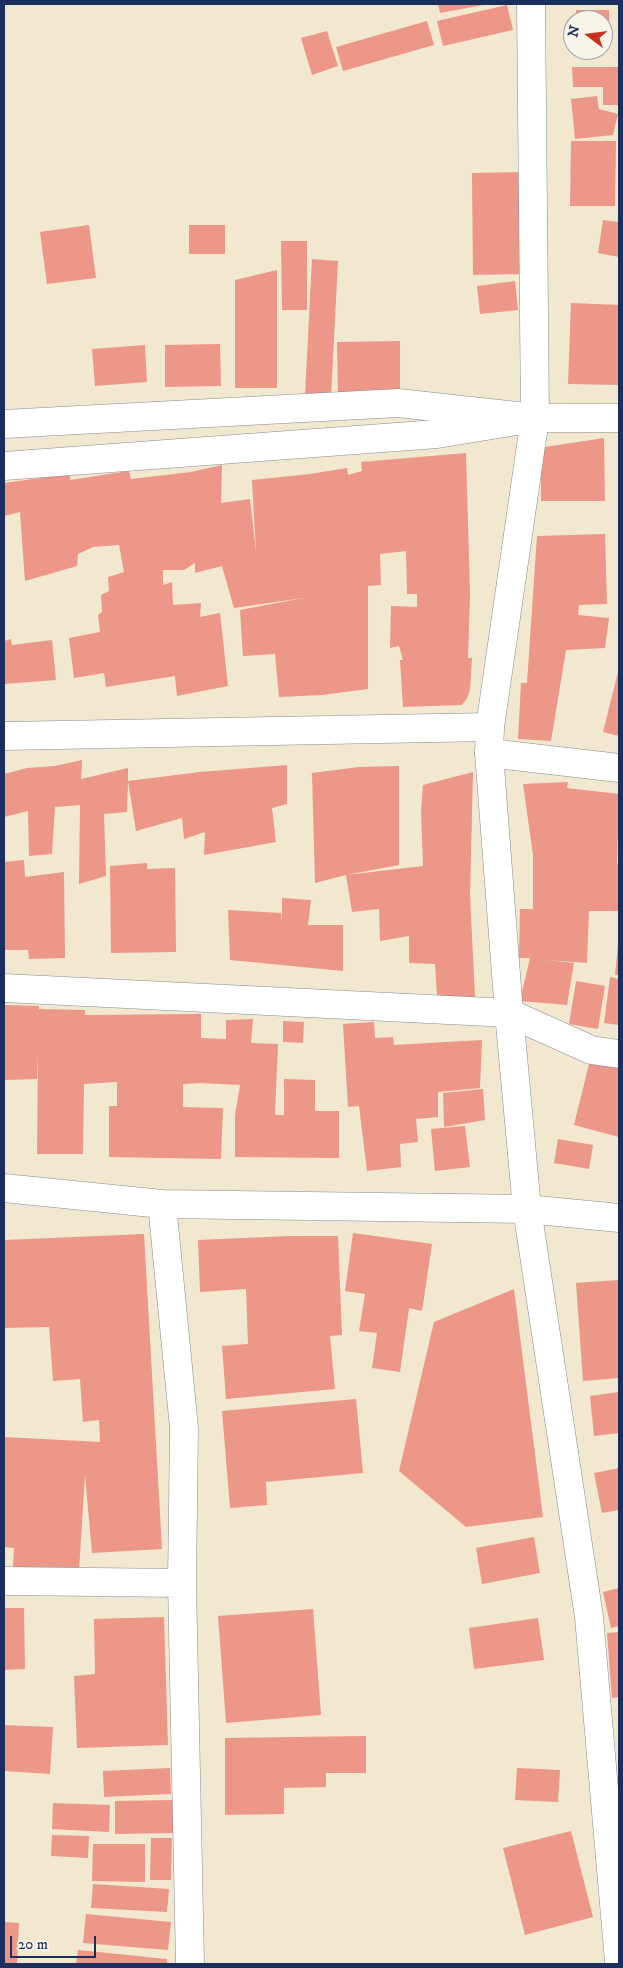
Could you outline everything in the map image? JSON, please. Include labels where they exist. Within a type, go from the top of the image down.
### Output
[{"type":"street","points":[[532,4],[535,418],[490,727],[489,754],[509,1013],[527,1209],[589,1617],[619,1961]]},
{"type":"street","points":[[4,424],[398,403],[535,418],[619,418]]},
{"type":"street","points":[[4,466],[437,434],[535,418]]},
{"type":"street","points":[[4,736],[490,727]]},
{"type":"street","points":[[489,754],[619,768]]},
{"type":"street","points":[[4,988],[509,1013],[591,1050],[619,1054]]},
{"type":"street","points":[[4,1188],[162,1204],[527,1209],[619,1218]]},
{"type":"street","points":[[162,1204],[184,1428],[182,1584],[190,1964]]},
{"type":"street","points":[[4,1581],[182,1584]]},
{"type":"building","points":[[438,4],[483,4],[483,5],[440,13]]},
{"type":"building","points":[[507,5],[513,30],[443,46],[437,21]]},
{"type":"building","points":[[427,21],[434,45],[343,71],[336,47]]},
{"type":"building","points":[[327,31],[338,66],[312,75],[301,38]]},
{"type":"building","points":[[572,67],[619,67],[619,105],[603,105],[603,87],[573,87]]},
{"type":"building","points":[[597,96],[599,109],[618,114],[613,135],[575,139],[571,99]]},
{"type":"building","points":[[571,141],[616,141],[615,206],[570,206]]},
{"type":"building","points":[[526,172],[527,274],[473,275],[472,173]]},
{"type":"building","points":[[603,220],[619,222],[619,257],[598,253]]},
{"type":"building","points":[[89,225],[96,278],[47,284],[40,232]]},
{"type":"building","points":[[189,225],[225,225],[225,254],[189,254]]},
{"type":"building","points":[[281,241],[307,241],[307,310],[282,310]]},
{"type":"building","points":[[312,259],[338,261],[331,396],[305,395]]},
{"type":"building","points":[[277,270],[277,388],[235,388],[235,280]]},
{"type":"building","points":[[515,281],[518,310],[480,314],[477,286]]},
{"type":"building","points":[[571,303],[619,305],[619,385],[568,384]]},
{"type":"building","points":[[400,341],[400,395],[338,396],[337,342]]},
{"type":"building","points":[[220,344],[221,386],[165,387],[165,345]]},
{"type":"building","points":[[145,345],[147,382],[95,386],[92,349]]},
{"type":"building","points":[[604,438],[605,501],[541,501],[541,458],[545,447]]},
{"type":"building","points":[[466,453],[470,594],[468,658],[472,658],[470,690],[462,705],[403,707],[400,660],[403,660],[399,646],[390,648],[391,606],[417,607],[417,594],[407,594],[406,551],[380,554],[381,585],[368,586],[368,689],[322,695],[279,697],[275,654],[243,656],[240,610],[303,598],[234,608],[222,566],[195,573],[195,563],[184,570],[163,570],[163,585],[172,582],[173,605],[201,603],[200,617],[220,613],[228,686],[177,696],[175,676],[106,687],[104,673],[74,678],[69,638],[100,632],[98,615],[102,612],[101,595],[109,591],[108,577],[124,572],[119,545],[93,547],[78,554],[77,566],[25,581],[20,512],[4,516],[4,483],[70,474],[70,480],[129,471],[131,479],[191,472],[222,465],[221,503],[250,499],[256,552],[252,480],[347,468],[348,475],[362,471],[361,462]]},
{"type":"building","points":[[605,534],[607,604],[579,605],[578,615],[609,618],[605,648],[566,650],[551,741],[518,739],[521,683],[527,683],[537,536]]},
{"type":"building","points":[[11,639],[12,645],[52,640],[56,680],[4,684],[4,641]]},
{"type":"building","points":[[619,668],[619,736],[603,732]]},
{"type":"building","points":[[82,760],[81,779],[128,768],[128,781],[127,812],[104,814],[106,876],[79,884],[80,805],[55,807],[52,854],[29,856],[28,811],[4,817],[4,774],[27,768],[55,766]]},
{"type":"building","points":[[287,765],[287,804],[272,808],[276,842],[204,855],[205,832],[184,839],[182,818],[136,831],[128,781],[200,772]]},
{"type":"building","points":[[399,766],[399,865],[315,883],[312,773],[359,767]]},
{"type":"building","points":[[473,772],[470,895],[475,997],[437,996],[435,964],[409,963],[409,936],[380,941],[379,909],[352,912],[346,875],[423,866],[421,811],[423,785]]},
{"type":"building","points":[[568,782],[567,788],[619,794],[617,864],[619,864],[619,911],[589,911],[587,963],[545,960],[574,963],[567,1005],[520,1001],[530,958],[519,958],[520,909],[533,909],[533,855],[523,784]]},
{"type":"building","points":[[24,860],[25,877],[64,872],[65,958],[29,959],[28,950],[4,950],[4,862]]},
{"type":"building","points":[[147,863],[147,869],[175,868],[176,952],[111,953],[110,866]]},
{"type":"building","points":[[282,898],[311,900],[308,925],[343,925],[343,971],[230,960],[228,910],[281,913],[282,921]]},
{"type":"building","points":[[618,944],[619,975],[615,975]]},
{"type":"building","points":[[610,977],[619,979],[619,1025],[604,1023]]},
{"type":"building","points":[[576,981],[605,986],[598,1029],[569,1024]]},
{"type":"building","points":[[4,1005],[39,1006],[39,1009],[85,1010],[85,1015],[201,1014],[201,1038],[226,1039],[226,1020],[253,1019],[251,1043],[278,1044],[275,1115],[284,1115],[284,1079],[315,1080],[315,1111],[339,1111],[339,1158],[235,1157],[235,1115],[240,1085],[200,1083],[183,1084],[183,1107],[223,1108],[221,1159],[109,1157],[109,1106],[117,1106],[117,1082],[84,1084],[83,1154],[37,1154],[38,1052],[37,1079],[4,1080]]},
{"type":"building","points":[[283,1021],[304,1022],[303,1043],[283,1042]]},
{"type":"building","points":[[374,1022],[375,1038],[393,1037],[394,1045],[482,1040],[480,1088],[438,1092],[438,1117],[416,1119],[418,1142],[400,1144],[401,1167],[367,1171],[359,1106],[348,1107],[343,1024]]},
{"type":"building","points":[[590,1060],[619,1067],[619,1137],[574,1125]]},
{"type":"building","points":[[483,1089],[485,1120],[444,1127],[443,1093]]},
{"type":"building","points":[[465,1126],[470,1167],[435,1171],[431,1129]]},
{"type":"building","points":[[558,1139],[593,1145],[589,1169],[554,1163]]},
{"type":"building","points":[[353,1233],[432,1244],[422,1311],[409,1308],[400,1372],[372,1368],[377,1333],[359,1331],[365,1294],[345,1291]]},
{"type":"building","points":[[144,1234],[162,1549],[92,1553],[85,1475],[79,1571],[13,1567],[14,1548],[4,1547],[4,1437],[100,1442],[99,1420],[83,1422],[80,1379],[53,1381],[49,1327],[4,1328],[4,1240]]},
{"type":"building","points":[[338,1236],[342,1335],[330,1336],[335,1389],[226,1399],[222,1346],[248,1344],[246,1289],[200,1292],[198,1240]]},
{"type":"building","points":[[619,1280],[619,1378],[583,1381],[576,1283]]},
{"type":"building","points":[[514,1289],[543,1517],[466,1527],[399,1471],[434,1322]]},
{"type":"building","points":[[619,1392],[619,1433],[594,1436],[590,1396]]},
{"type":"building","points":[[356,1399],[363,1473],[266,1482],[267,1505],[230,1508],[222,1411]]},
{"type":"building","points":[[619,1468],[619,1510],[602,1513],[594,1473]]},
{"type":"building","points":[[534,1537],[540,1573],[482,1584],[476,1548]]},
{"type":"building","points":[[619,1588],[619,1626],[611,1628],[603,1592]]},
{"type":"building","points":[[4,1608],[24,1608],[25,1669],[4,1670]]},
{"type":"building","points":[[313,1609],[321,1715],[226,1723],[218,1616]]},
{"type":"building","points":[[164,1617],[168,1745],[77,1748],[74,1676],[95,1674],[94,1619]]},
{"type":"building","points":[[538,1618],[544,1660],[474,1669],[469,1628]]},
{"type":"building","points":[[619,1632],[619,1697],[612,1698],[607,1633]]},
{"type":"building","points":[[4,1725],[53,1727],[50,1774],[4,1771]]},
{"type":"building","points":[[366,1736],[366,1773],[326,1773],[326,1787],[284,1788],[284,1814],[225,1815],[225,1738]]},
{"type":"building","points":[[170,1768],[171,1794],[104,1797],[103,1771]]},
{"type":"building","points":[[517,1768],[560,1770],[558,1802],[515,1800]]},
{"type":"building","points":[[174,1800],[175,1833],[115,1834],[115,1801]]},
{"type":"building","points":[[53,1803],[110,1805],[109,1832],[52,1829]]},
{"type":"building","points":[[571,1831],[593,1917],[525,1935],[503,1848]]},
{"type":"building","points":[[52,1835],[89,1836],[88,1858],[51,1856]]},
{"type":"building","points":[[151,1838],[172,1838],[171,1880],[150,1880]]},
{"type":"building","points":[[93,1844],[145,1844],[145,1882],[92,1881]]},
{"type":"building","points":[[93,1884],[169,1889],[167,1912],[91,1908]]},
{"type":"building","points":[[86,1914],[171,1922],[168,1950],[83,1943]]},
{"type":"building","points":[[4,1922],[19,1923],[17,1964],[4,1964]]},
{"type":"building","points":[[78,1950],[167,1959],[167,1964],[76,1964]]}]
